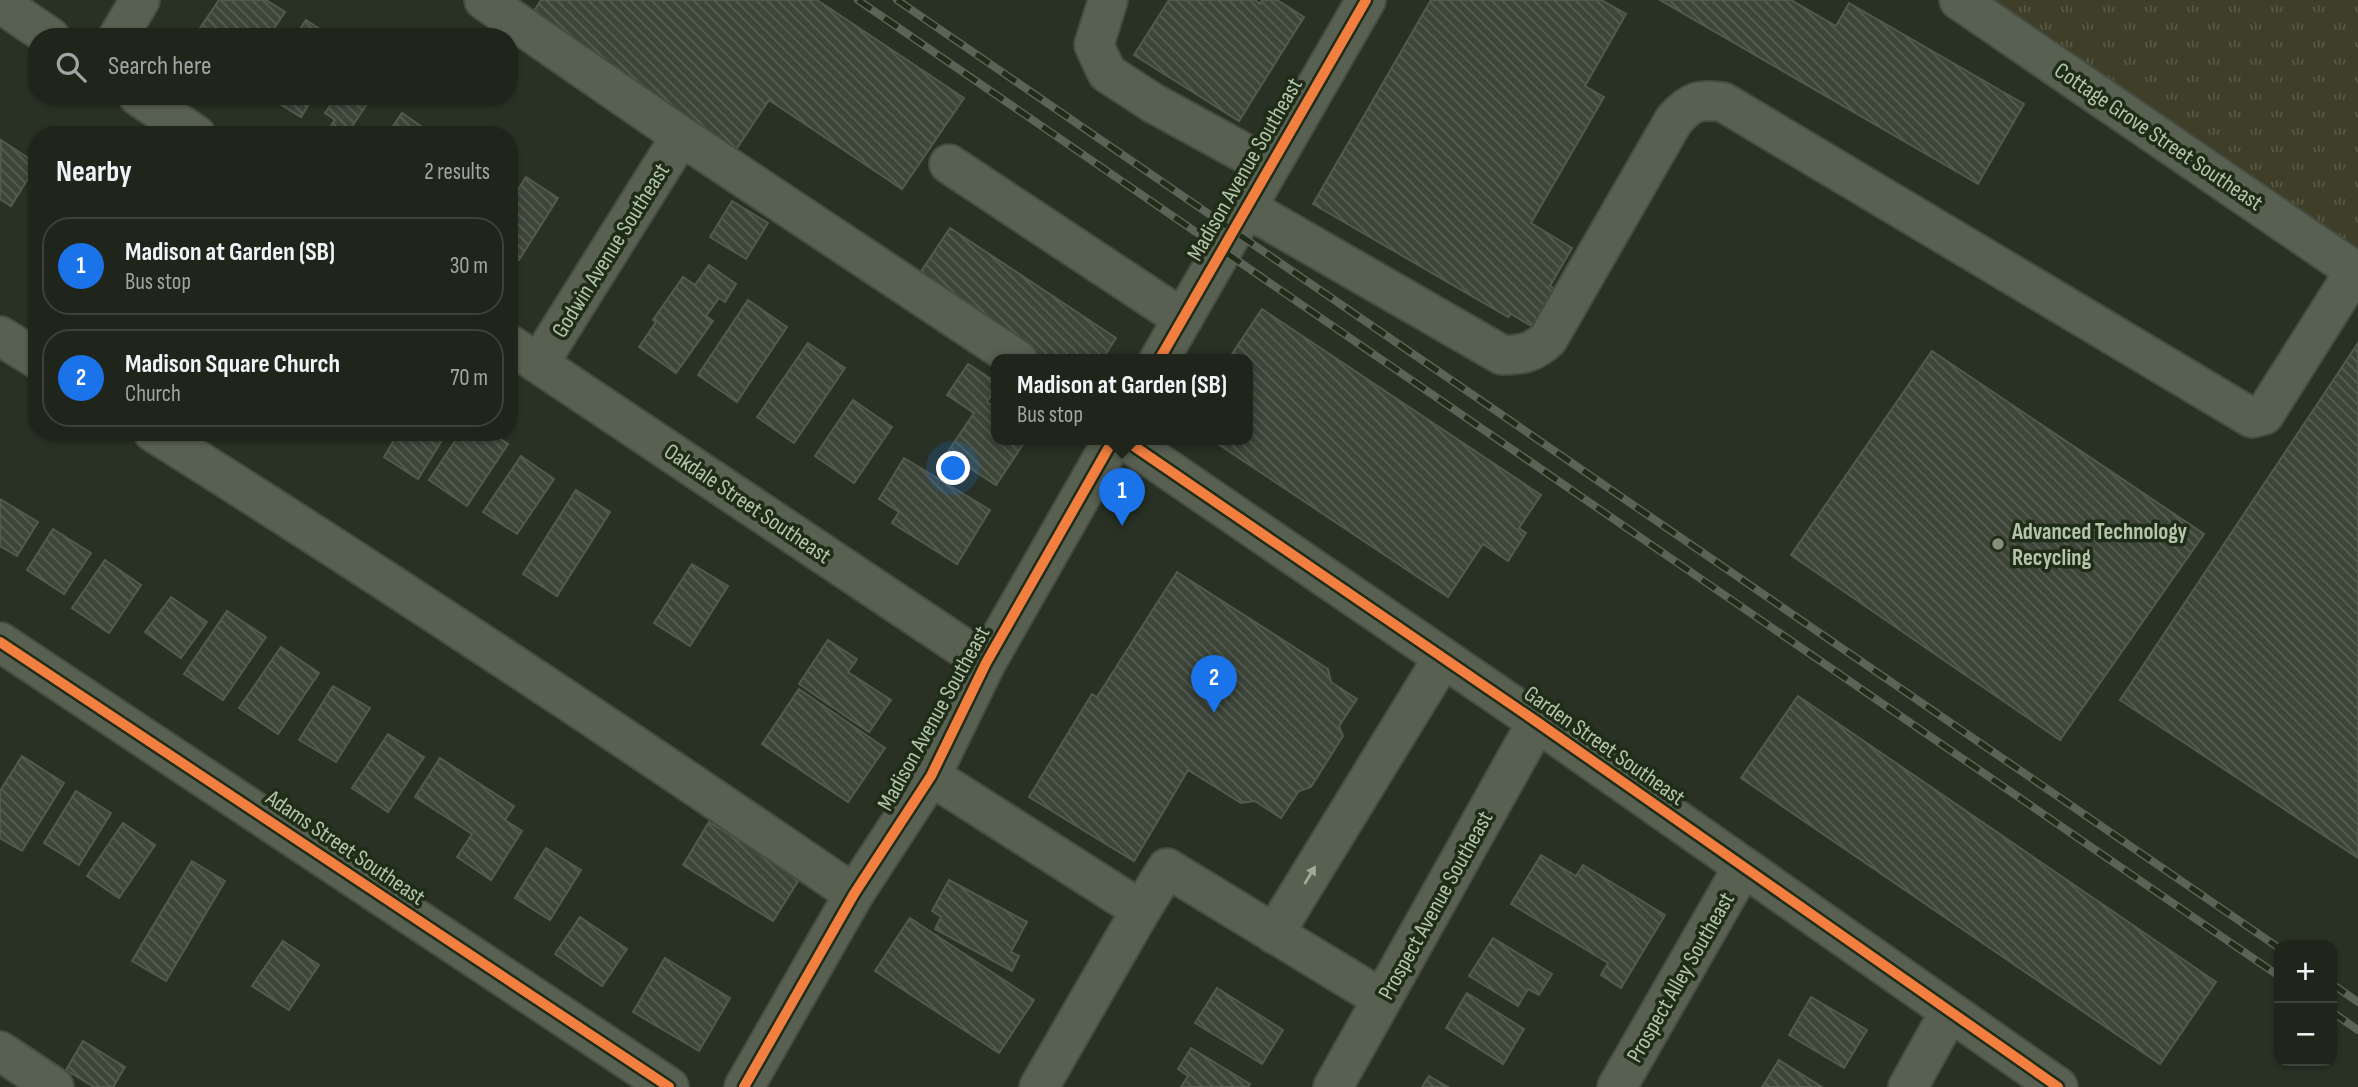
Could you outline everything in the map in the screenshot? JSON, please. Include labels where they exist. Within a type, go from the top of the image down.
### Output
[{"type":"street","points":[[123,28],[140,0]]},
{"type":"street","points":[[484,0],[681,136],[1009,354]]},
{"type":"street","points":[[1108,0],[1094,45],[1107,72],[1153,103],[1270,167]]},
{"type":"street","name":"Cottage Grove Street Southeast","points":[[1959,0],[2357,272]]},
{"type":"street","points":[[0,3],[37,28]]},
{"type":"street","name":"Madison Avenue Southeast","points":[[1163,354],[1270,167],[1354,4]]},
{"type":"street","points":[[1247,208],[1502,355],[1524,355],[1537,349],[1548,339],[1674,120],[1686,107],[1702,99],[1723,102],[2252,418],[2264,415],[2357,272]]},
{"type":"street","points":[[151,105],[183,126]]},
{"type":"street","name":"Godwin Avenue Southeast","points":[[524,353],[681,136]]},
{"type":"street","points":[[949,164],[1183,319]]},
{"type":"street","points":[[0,336],[28,353]]},
{"type":"street","name":"Oakdale Street Southeast","points":[[524,353],[986,663]]},
{"type":"street","points":[[167,441],[483,644],[854,894]]},
{"type":"street","name":"Madison Avenue Southeast","points":[[744,1087],[854,894],[930,776],[986,663],[1110,445]]},
{"type":"street","name":"Garden Street Southeast","points":[[1132,445],[1537,722],[2058,1087]]},
{"type":"street","name":"Adams Street Southeast","points":[[0,642],[669,1087]]},
{"type":"street","points":[[1274,934],[1443,658]]},
{"type":"street","name":"Prospect Avenue Southeast","points":[[1333,1087],[1537,722]]},
{"type":"street","points":[[930,776],[1141,910]]},
{"type":"street","name":"Prospect Alley Southeast","points":[[1617,1087],[1743,867]]},
{"type":"street","points":[[1039,1087],[1167,868],[1382,999]]},
{"type":"street","points":[[1908,1087],[1949,1013]]},
{"type":"street","points":[[0,1051],[54,1087]]},
{"type":"green space","points":[[1980,0],[2358,0],[2358,259]]},
{"type":"building","points":[[219,0],[266,0],[285,12],[274,28],[200,28]]},
{"type":"building","points":[[541,0],[817,0],[964,98],[902,189],[769,100],[733,154],[530,18]]},
{"type":"building","points":[[1169,0],[1255,0],[1260,4],[1262,0],[1277,0],[1304,17],[1239,121],[1134,55]]},
{"type":"building","points":[[1431,0],[1601,0],[1626,14],[1585,86],[1604,97],[1531,223],[1572,248],[1550,286],[1555,289],[1533,327],[1511,314],[1508,317],[1313,204]]},
{"type":"building","points":[[1660,0],[1791,0],[1836,26],[1849,3],[2024,104],[1978,184]]},
{"type":"building","points":[[306,20],[318,28],[301,28]]},
{"type":"building","points":[[282,105],[308,105],[301,117]]},
{"type":"building","points":[[331,105],[367,105],[352,126],[331,126],[335,120],[325,113]]},
{"type":"building","points":[[402,113],[421,126],[393,126]]},
{"type":"building","points":[[1,140],[28,158],[28,179],[11,206],[0,199]]},
{"type":"building","points":[[526,177],[558,198],[519,260],[518,259],[518,190]]},
{"type":"building","points":[[732,201],[768,223],[746,259],[710,237]]},
{"type":"building","points":[[950,228],[1116,338],[1106,354],[1035,354],[918,276]]},
{"type":"building","points":[[709,265],[736,284],[725,302],[719,298],[706,316],[713,321],[676,373],[639,347],[656,322],[653,320],[683,277],[695,285]]},
{"type":"building","points":[[748,300],[787,327],[737,402],[698,375]]},
{"type":"building","points":[[1262,309],[1541,495],[1519,528],[1526,533],[1508,561],[1483,544],[1448,597],[1220,445],[1253,445],[1253,354],[1232,354]]},
{"type":"building","points":[[808,343],[845,368],[794,443],[757,417]]},
{"type":"building","points":[[2358,343],[2358,858],[2120,700]]},
{"type":"building","name":"Advanced Technology Recycling","points":[[1932,351],[2204,534],[2060,740],[1791,555]]},
{"type":"building","points":[[968,364],[991,379],[991,395],[987,402],[991,405],[991,445],[1023,445],[996,485],[947,453],[974,413],[947,395]]},
{"type":"building","points":[[853,400],[892,427],[854,483],[815,456]]},
{"type":"building","points":[[394,441],[441,441],[418,479],[384,457]]},
{"type":"building","points":[[455,441],[504,441],[508,444],[467,506],[429,480]]},
{"type":"building","points":[[521,456],[554,479],[517,534],[483,512]]},
{"type":"building","points":[[904,458],[990,510],[957,564],[892,523],[899,512],[879,499]]},
{"type":"building","points":[[576,490],[610,512],[557,596],[523,574]]},
{"type":"building","points":[[0,499],[38,522],[17,556],[0,546]]},
{"type":"building","points":[[53,529],[91,553],[64,594],[27,570]]},
{"type":"building","points":[[105,560],[141,585],[109,633],[72,608]]},
{"type":"building","points":[[692,564],[728,586],[690,646],[654,623]]},
{"type":"building","points":[[1177,572],[1328,669],[1331,682],[1357,699],[1339,726],[1343,736],[1311,787],[1299,791],[1281,818],[1255,801],[1241,803],[1188,770],[1134,861],[1029,797],[1092,694],[1097,697]]},
{"type":"building","points":[[171,597],[207,622],[181,658],[145,632]]},
{"type":"building","points":[[227,611],[266,637],[223,700],[184,674]]},
{"type":"building","points":[[828,640],[857,659],[848,672],[891,700],[869,732],[799,684]]},
{"type":"building","points":[[281,647],[319,673],[278,734],[239,708]]},
{"type":"building","points":[[333,686],[370,708],[336,762],[299,740]]},
{"type":"building","points":[[799,689],[885,748],[848,802],[762,744]]},
{"type":"building","points":[[1798,696],[2216,982],[2160,1064],[1741,778]]},
{"type":"building","points":[[388,734],[424,757],[388,812],[352,788]]},
{"type":"building","points":[[22,756],[64,783],[22,851],[0,838],[0,791]]},
{"type":"building","points":[[440,758],[514,806],[505,820],[522,831],[491,880],[457,857],[472,834],[415,797]]},
{"type":"building","points":[[76,791],[111,813],[79,865],[44,843]]},
{"type":"building","points":[[709,822],[800,878],[773,921],[683,865]]},
{"type":"building","points":[[123,823],[155,845],[119,898],[87,876]]},
{"type":"building","points":[[546,848],[581,870],[550,920],[515,898]]},
{"type":"building","points":[[1541,855],[1576,876],[1583,865],[1665,915],[1621,988],[1601,975],[1608,963],[1511,904]]},
{"type":"building","points":[[192,861],[225,881],[166,981],[132,961]]},
{"type":"building","points":[[949,880],[1027,922],[1011,952],[1019,956],[1012,971],[935,929],[941,917],[932,911]]},
{"type":"building","points":[[580,917],[627,949],[602,986],[555,954]]},
{"type":"building","points":[[910,918],[1034,1000],[999,1053],[875,971]]},
{"type":"building","points":[[1493,938],[1552,974],[1539,995],[1528,989],[1518,1006],[1469,976]]},
{"type":"building","points":[[283,941],[319,965],[289,1010],[252,986]]},
{"type":"building","points":[[665,958],[730,998],[699,1051],[633,1012]]},
{"type":"building","points":[[1217,988],[1283,1030],[1262,1064],[1195,1023]]},
{"type":"building","points":[[1467,993],[1524,1029],[1503,1064],[1446,1028]]},
{"type":"building","points":[[1811,997],[1867,1030],[1844,1068],[1789,1035]]},
{"type":"building","points":[[83,1041],[125,1067],[113,1087],[94,1087],[66,1070]]},
{"type":"building","points":[[1191,1048],[1250,1084],[1248,1087],[1181,1087],[1188,1076],[1178,1069]]},
{"type":"building","points":[[1779,1060],[1822,1087],[1762,1087]]},
{"type":"building","points":[[1429,1076],[1448,1087],[1422,1087]]},
{"type":"railway","points":[[858,0],[2274,973]]},
{"type":"railway","points":[[897,0],[2274,945]]},
{"type":"railway","points":[[2337,987],[2358,1002]]},
{"type":"railway","points":[[2337,1015],[2358,1030]]},
{"type":"cycle path","points":[[1162,354],[1366,0]]},
{"type":"cycle path","points":[[744,1087],[854,894],[931,776],[986,663],[1110,445]]},
{"type":"cycle path","points":[[1132,445],[1537,722],[2058,1087]]},
{"type":"cycle path","points":[[0,642],[669,1087]]},
{"type":"place","name":"Madison at Garden (SB)","points":[[1122,526]]},
{"type":"place","name":"Advanced Technology Recycling","points":[[1998,544]]},
{"type":"place","name":"Madison Square Church","points":[[1214,713]]}]
